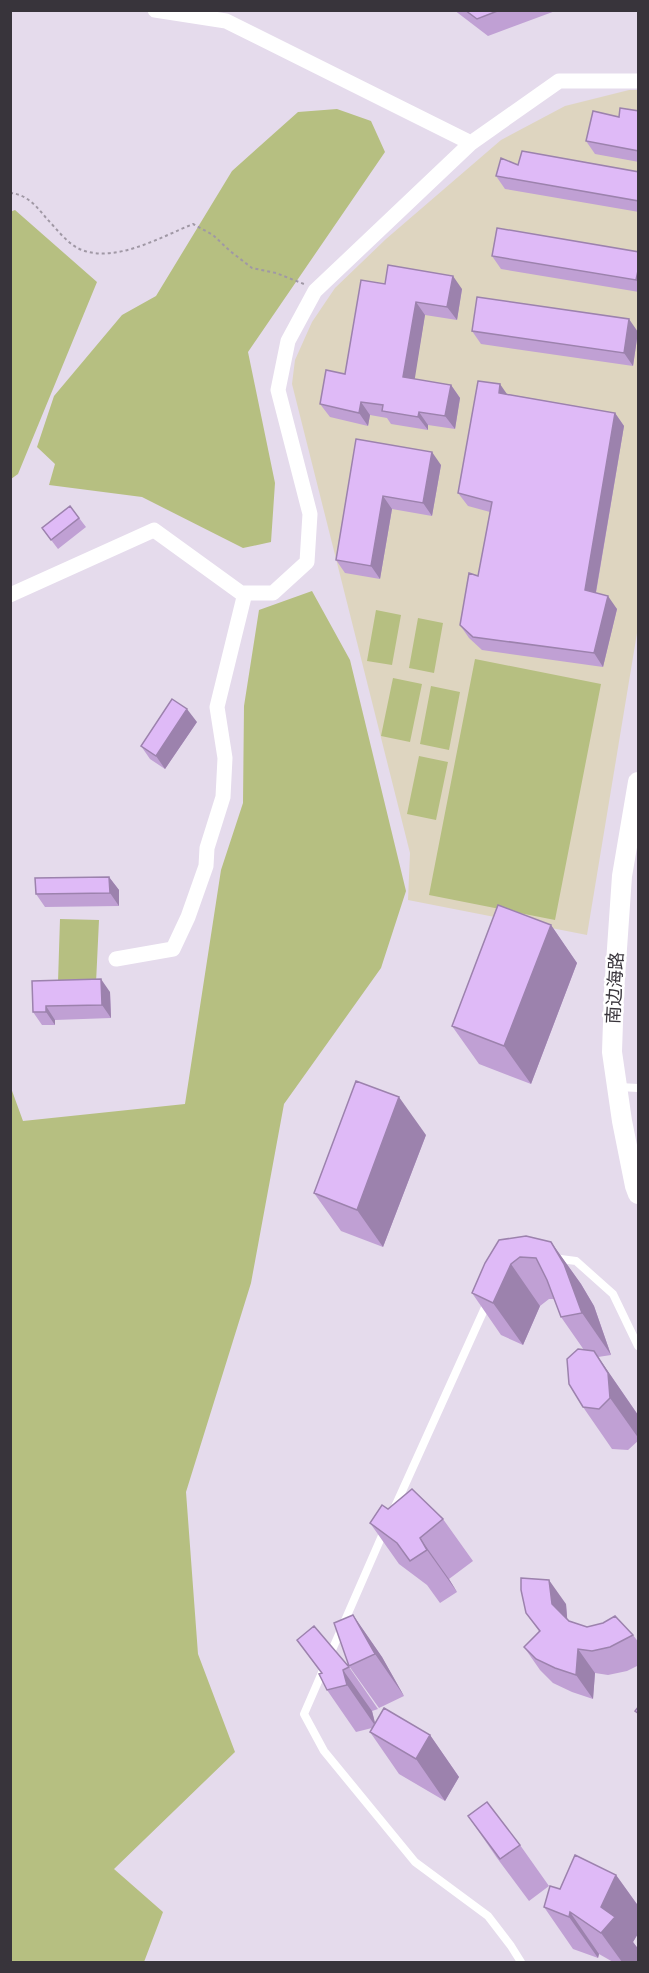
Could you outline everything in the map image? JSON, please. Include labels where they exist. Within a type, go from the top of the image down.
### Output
[{"type":"street","points":[[155,10],[226,21],[471,143]]},
{"type":"street","points":[[10,595],[154,530],[241,593],[273,593],[307,562],[310,514],[278,390],[288,341],[315,291],[471,143],[559,81],[639,81]]},
{"type":"street","points":[[116,959],[172,949],[188,917],[206,866],[207,848],[223,797],[225,758],[217,707],[245,593]]},
{"type":"street","name":"南边海路","points":[[639,782],[622,876],[612,1052],[631,1164],[639,1194]]},
{"type":"lane","points":[[617,1087],[639,1088]]},
{"type":"lane","points":[[541,1256],[576,1261],[613,1294],[639,1346]]},
{"type":"lane","points":[[496,1290],[489,1299],[402,1489],[304,1714],[324,1751],[415,1862],[488,1916],[521,1962]]},
{"type":"path","points":[[10,193],[17,194],[35,204],[66,239],[81,250],[105,254],[124,252],[193,224],[213,235],[252,268],[299,281],[315,291]]},
{"type":"shaded area","points":[[629,90],[638,90],[638,627],[587,935],[408,900],[410,853],[292,384],[295,360],[312,322],[335,288],[386,239],[501,140],[565,106]]},
{"type":"green space","points":[[337,109],[371,121],[385,152],[248,352],[275,483],[271,542],[243,548],[142,497],[49,485],[55,464],[37,447],[54,396],[122,315],[156,296],[232,171],[298,112]]},
{"type":"green space","points":[[15,210],[97,282],[18,474],[11,479],[10,212]]},
{"type":"green space","points":[[312,591],[350,660],[406,891],[381,968],[284,1104],[251,1283],[186,1492],[198,1654],[235,1752],[114,1869],[163,1912],[144,1962],[11,1962],[11,1088],[23,1121],[185,1104],[221,870],[243,803],[244,706],[259,610]]},
{"type":"green space","points":[[376,610],[401,615],[392,665],[367,661]]},
{"type":"green space","points":[[418,618],[443,623],[434,673],[409,668]]},
{"type":"green space","points":[[475,659],[601,684],[555,920],[429,895]]},
{"type":"green space","points":[[393,678],[422,684],[410,742],[381,736]]},
{"type":"green space","points":[[431,686],[460,692],[449,750],[420,744]]},
{"type":"green space","points":[[419,756],[448,762],[436,820],[407,814]]},
{"type":"green space","points":[[60,919],[99,920],[96,983],[58,982]]},
{"type":"building","points":[[465,10],[500,10],[477,19]]},
{"type":"building","points":[[620,108],[639,111],[639,151],[586,141],[593,111],[619,117]]},
{"type":"building","points":[[522,151],[639,172],[639,201],[496,176],[501,158],[518,165]]},
{"type":"building","points":[[497,228],[639,252],[636,280],[492,256]]},
{"type":"building","points":[[388,265],[453,276],[447,307],[416,302],[403,377],[451,385],[445,416],[419,412],[418,417],[382,411],[383,405],[361,402],[359,413],[320,404],[326,370],[345,374],[361,280],[385,284]]},
{"type":"building","points":[[477,297],[629,319],[624,353],[472,331]]},
{"type":"building","points":[[478,381],[500,384],[499,393],[615,413],[585,590],[608,596],[594,653],[473,637],[460,625],[469,573],[478,576],[492,502],[458,493]]},
{"type":"building","points":[[356,439],[432,452],[423,503],[383,496],[371,566],[336,560]]},
{"type":"building","points":[[70,506],[79,518],[51,540],[42,528]]},
{"type":"building","points":[[172,699],[187,709],[156,756],[141,746]]},
{"type":"building","points":[[109,877],[110,893],[36,894],[35,878]]},
{"type":"building","points":[[498,905],[551,925],[504,1046],[452,1026]]},
{"type":"building","points":[[101,979],[102,1005],[46,1006],[46,1012],[33,1012],[32,981]]},
{"type":"building","points":[[356,1081],[399,1097],[357,1210],[314,1193]]},
{"type":"building","points":[[526,1236],[551,1242],[564,1264],[582,1313],[561,1317],[536,1258],[520,1257],[511,1264],[493,1303],[472,1293],[485,1263],[499,1240]]},
{"type":"building","points":[[578,1349],[594,1351],[608,1373],[610,1398],[599,1409],[583,1407],[569,1384],[567,1359]]},
{"type":"building","points":[[412,1489],[443,1519],[420,1538],[427,1550],[410,1561],[397,1543],[370,1523],[382,1505],[388,1509]]},
{"type":"building","points":[[521,1578],[549,1580],[552,1604],[569,1621],[587,1627],[603,1623],[615,1616],[633,1635],[610,1647],[592,1651],[578,1649],[576,1675],[536,1659],[524,1647],[540,1631],[526,1613]]},
{"type":"building","points":[[353,1615],[375,1654],[349,1666],[334,1623]]},
{"type":"building","points":[[314,1626],[349,1667],[343,1670],[347,1685],[327,1690],[319,1674],[322,1673],[297,1640]]},
{"type":"building","points":[[384,1708],[430,1735],[416,1759],[370,1732]]},
{"type":"building","points":[[487,1802],[520,1845],[500,1859],[468,1816]]},
{"type":"building","points":[[575,1855],[616,1875],[601,1907],[615,1917],[601,1933],[570,1912],[569,1917],[544,1907],[550,1886],[560,1889]]}]
